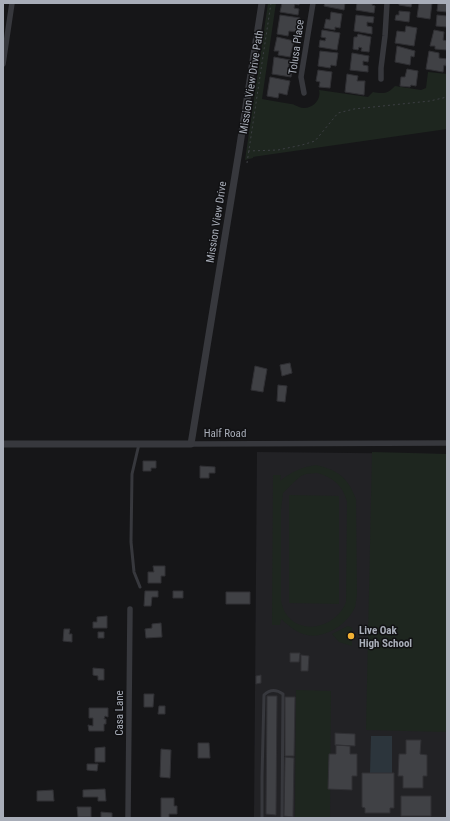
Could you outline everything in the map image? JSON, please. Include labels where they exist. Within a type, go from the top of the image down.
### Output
[{"type":"street","points":[[3,64],[4,48],[12,3]]},
{"type":"street","name":"Mission View Drive","points":[[191,444],[262,3]]},
{"type":"street","name":"Tolusa Place","points":[[304,93],[301,77],[312,3]]},
{"type":"street","points":[[381,79],[387,3]]},
{"type":"street","name":"Half Road","points":[[3,444],[447,443]]},
{"type":"street","name":"Casa Lane","points":[[128,818],[130,609]]},
{"type":"lane","points":[[139,444],[132,474],[131,542],[134,572],[140,587]]},
{"type":"lane","points":[[262,818],[264,695],[268,691],[278,690],[283,694],[282,818]]},
{"type":"path","name":"Mission View Drive Path","points":[[247,163],[271,3]]},
{"type":"path","points":[[248,151],[278,150],[315,141],[338,113],[354,109],[430,101],[447,97]]},
{"type":"shaded area","points":[[268,3],[276,3],[262,99],[307,108],[314,104],[319,98],[319,90],[368,97],[373,92],[385,93],[390,91],[395,86],[421,90],[426,88],[428,72],[447,74],[447,129],[253,157],[245,160]]},
{"type":"shaded area","name":"Live Oak High School","points":[[257,452],[447,454],[447,818],[254,818]]},
{"type":"shaded area","points":[[372,452],[447,454],[447,732],[366,730]]},
{"type":"shaded area","points":[[316,465],[336,472],[346,480],[356,499],[357,595],[355,607],[347,619],[335,629],[321,635],[314,636],[300,633],[281,619],[280,625],[272,625],[273,475],[281,475],[280,481],[297,470]],"holes":[[[317,473],[328,477],[340,487],[347,502],[346,602],[340,612],[332,620],[322,625],[312,627],[301,625],[292,621],[285,613],[281,601],[281,509],[283,493],[301,476]]]},
{"type":"shaded area","points":[[289,495],[339,496],[339,604],[289,603]]},
{"type":"shaded area","points":[[348,626],[352,628],[352,646],[339,642],[332,634]]},
{"type":"shaded area","points":[[296,690],[331,691],[330,818],[295,818]]},
{"type":"shaded area","points":[[371,736],[392,736],[392,773],[370,773]]},
{"type":"building","points":[[282,3],[299,3],[299,5],[295,4],[294,8],[299,9],[298,15],[280,12]]},
{"type":"building","points":[[325,3],[345,3],[344,10],[324,6]]},
{"type":"building","points":[[357,3],[372,3],[372,5],[375,6],[374,13],[356,10]]},
{"type":"building","points":[[399,3],[412,3],[411,7],[399,5]]},
{"type":"building","points":[[419,3],[432,3],[430,19],[417,17]]},
{"type":"building","points":[[438,3],[447,3],[447,12],[437,11]]},
{"type":"building","points":[[399,11],[410,12],[409,22],[395,20],[396,15],[399,15]]},
{"type":"building","points":[[331,12],[342,14],[340,28],[335,27],[335,30],[324,28],[326,19],[330,20]]},
{"type":"building","points":[[280,15],[300,18],[297,32],[289,31],[288,36],[277,34]]},
{"type":"building","points":[[356,15],[374,17],[373,23],[367,22],[367,26],[372,27],[372,34],[354,31]]},
{"type":"building","points":[[437,15],[447,16],[447,27],[436,26]]},
{"type":"building","points":[[406,26],[417,28],[414,46],[395,43],[397,31],[405,32]]},
{"type":"building","points":[[322,30],[340,33],[337,50],[319,47],[320,40],[325,41],[326,38],[321,37]]},
{"type":"building","points":[[434,30],[444,32],[443,40],[447,41],[447,50],[435,49],[435,46],[430,46]]},
{"type":"building","points":[[358,34],[371,37],[369,52],[361,51],[362,48],[359,47],[358,50],[353,49],[354,37],[357,37]]},
{"type":"building","points":[[277,37],[294,41],[290,57],[278,55],[279,51],[274,51]]},
{"type":"building","points":[[397,46],[415,51],[414,57],[411,56],[410,65],[395,62]]},
{"type":"building","points":[[320,51],[338,53],[336,66],[331,65],[330,68],[318,66]]},
{"type":"building","points":[[429,51],[439,53],[439,58],[447,59],[443,72],[426,69]]},
{"type":"building","points":[[352,53],[369,56],[368,62],[363,61],[363,65],[368,66],[368,72],[350,70]]},
{"type":"building","points":[[274,57],[290,60],[288,69],[292,70],[291,77],[272,74]]},
{"type":"building","points":[[407,69],[418,71],[416,86],[400,86],[401,77],[405,77]]},
{"type":"building","points":[[318,70],[332,72],[330,88],[319,87],[320,82],[316,81]]},
{"type":"building","points":[[347,74],[358,76],[357,81],[365,81],[364,95],[345,92]]},
{"type":"building","points":[[270,77],[290,81],[287,95],[279,93],[278,98],[267,96]]},
{"type":"building","points":[[290,363],[292,373],[282,376],[280,365]]},
{"type":"building","points":[[255,366],[267,369],[263,392],[251,390]]},
{"type":"building","points":[[278,385],[287,386],[285,402],[277,401]]},
{"type":"building","points":[[143,461],[156,461],[156,468],[151,468],[151,471],[143,471]]},
{"type":"building","points":[[200,466],[215,467],[215,473],[209,473],[209,478],[200,478]]},
{"type":"building","points":[[153,566],[165,566],[165,576],[161,576],[161,583],[148,583],[148,572],[154,572]]},
{"type":"building","points":[[145,591],[158,591],[158,597],[152,597],[151,606],[144,606]]},
{"type":"building","points":[[173,591],[183,591],[183,598],[173,598]]},
{"type":"building","points":[[226,592],[250,592],[250,604],[226,604]]},
{"type":"building","points":[[107,616],[107,628],[93,628],[93,622],[97,622],[97,617]]},
{"type":"building","points":[[161,623],[162,637],[146,638],[145,629],[152,628],[152,624]]},
{"type":"building","points":[[64,629],[70,629],[69,634],[72,634],[72,642],[63,641]]},
{"type":"building","points":[[98,632],[104,632],[104,638],[98,638]]},
{"type":"building","points":[[290,653],[300,653],[299,662],[290,662]]},
{"type":"building","points":[[301,655],[309,656],[308,671],[301,671]]},
{"type":"building","points":[[93,668],[104,669],[104,680],[98,680],[98,676],[93,675]]},
{"type":"building","points":[[261,675],[261,683],[256,684],[256,676]]},
{"type":"building","points":[[144,694],[154,694],[153,707],[144,707]]},
{"type":"building","points":[[267,696],[277,696],[276,815],[266,814]]},
{"type":"building","points":[[285,697],[295,697],[294,756],[285,756]]},
{"type":"building","points":[[159,706],[165,706],[165,714],[158,714]]},
{"type":"building","points":[[89,708],[108,708],[108,717],[105,716],[104,719],[106,719],[106,724],[104,724],[104,731],[89,731],[88,725],[93,726],[93,718],[89,718]]},
{"type":"building","points":[[335,733],[355,734],[355,746],[335,745]]},
{"type":"building","points":[[406,740],[421,740],[420,754],[427,755],[427,776],[423,776],[423,788],[403,788],[403,776],[398,776],[399,754],[406,754]]},
{"type":"building","points":[[198,743],[209,743],[210,758],[198,758]]},
{"type":"building","points":[[336,745],[350,746],[350,754],[357,754],[357,776],[352,776],[352,790],[328,789],[329,754],[336,754]]},
{"type":"building","points":[[105,747],[105,762],[95,762],[95,748]]},
{"type":"building","points":[[161,749],[171,750],[170,778],[160,777]]},
{"type":"building","points":[[285,757],[294,758],[293,817],[284,816]]},
{"type":"building","points":[[87,764],[98,764],[97,771],[87,770]]},
{"type":"building","points":[[362,773],[394,773],[394,808],[390,808],[390,813],[365,813],[365,808],[362,807]]},
{"type":"building","points":[[105,789],[106,801],[98,801],[98,797],[83,797],[83,790]]},
{"type":"building","points":[[53,790],[54,801],[37,801],[37,791]]},
{"type":"building","points":[[401,796],[431,796],[431,816],[401,816]]},
{"type":"building","points":[[161,798],[174,798],[174,806],[177,806],[177,814],[169,814],[169,818],[161,818]]},
{"type":"building","points":[[77,807],[91,807],[91,817],[78,817]]},
{"type":"building","points":[[101,812],[112,813],[112,818],[101,818]]},
{"type":"place","name":"Live Oak High School","points":[[351,636]]}]
